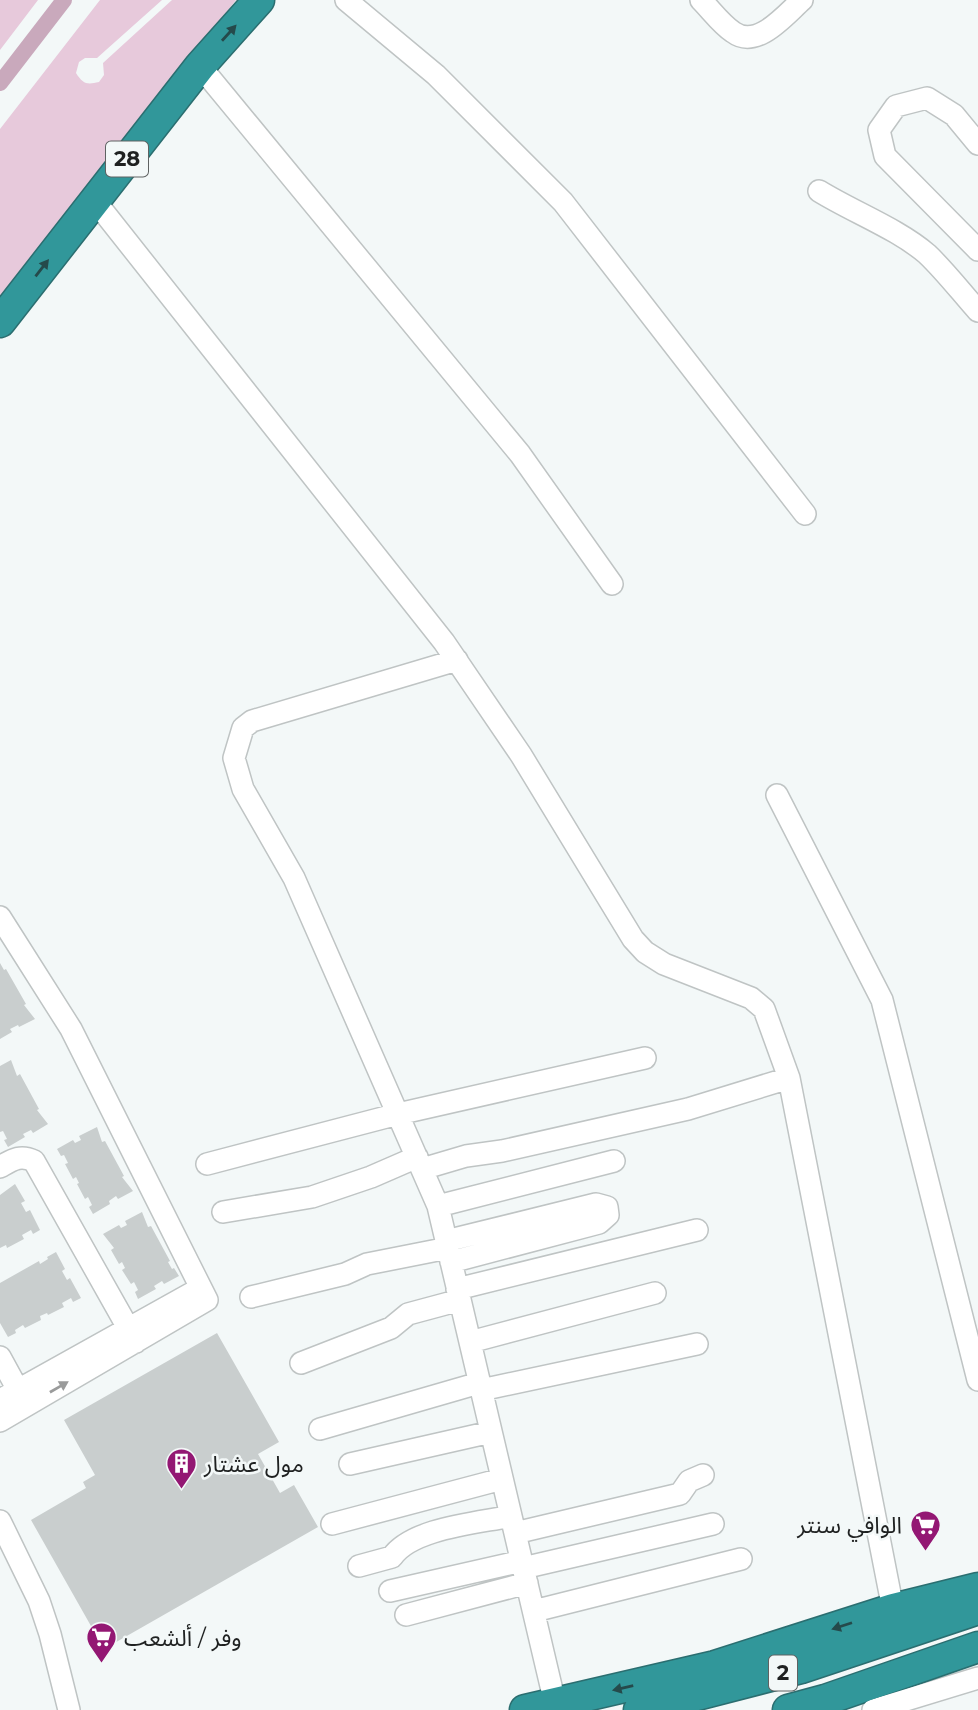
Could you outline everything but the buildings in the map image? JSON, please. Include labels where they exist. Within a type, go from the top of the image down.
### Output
[{"type":"highway","name":"28","points":[[0,322],[200,66],[259,0]]},
{"type":"highway","points":[[525,1710],[715,1666],[893,1609],[978,1588]]},
{"type":"highway","name":"2","points":[[710,1710],[805,1685],[927,1636],[978,1609]]},
{"type":"highway","name":"2","points":[[639,1710],[927,1636],[978,1627]]},
{"type":"highway","points":[[788,1710],[825,1700],[978,1647]]},
{"type":"street","points":[[346,0],[436,75],[563,202],[805,514]]},
{"type":"street","points":[[701,0],[734,33],[744,37],[761,36],[802,0]]},
{"type":"street","points":[[200,66],[520,454],[612,583]]},
{"type":"street","points":[[978,144],[954,116],[927,98],[896,106],[879,130],[885,156],[978,250]]},
{"type":"street","points":[[819,191],[849,210],[886,226],[926,253],[978,311]]},
{"type":"street","points":[[95,201],[457,660],[521,755],[633,939],[645,952],[664,964],[751,998],[764,1009],[789,1078],[893,1609]]},
{"type":"street","points":[[457,660],[252,721],[243,728],[234,758],[243,789],[294,878],[438,1206],[555,1703]]},
{"type":"street","points":[[777,795],[882,1000],[978,1380]]},
{"type":"street","points":[[0,917],[71,1029],[201,1287],[206,1302],[9,1395],[0,1357]]},
{"type":"street","points":[[207,1164],[398,1114],[645,1058]]},
{"type":"street","points":[[223,1213],[312,1197],[419,1163],[502,1151],[688,1109],[789,1078]]},
{"type":"street","points":[[0,1167],[17,1158],[26,1157],[34,1161],[132,1335]]},
{"type":"street","points":[[438,1206],[614,1161]]},
{"type":"street","points":[[251,1297],[345,1274],[368,1264],[448,1250],[599,1223],[608,1215],[607,1207],[596,1204],[448,1250]]},
{"type":"street","points":[[301,1363],[391,1328],[408,1314],[458,1294],[697,1230]]},
{"type":"street","points":[[470,1342],[655,1293]]},
{"type":"street","points":[[0,1421],[132,1335]]},
{"type":"street","points":[[320,1429],[480,1387],[697,1344]]},
{"type":"street","points":[[350,1464],[491,1432]]},
{"type":"street","points":[[359,1566],[392,1557],[397,1550],[421,1535],[513,1525],[680,1494],[689,1481],[703,1475]]},
{"type":"street","points":[[332,1524],[502,1479]]},
{"type":"street","points":[[0,1521],[39,1601],[69,1710]]},
{"type":"street","points":[[390,1591],[524,1571],[713,1524]]},
{"type":"street","points":[[534,1611],[741,1559]]},
{"type":"street","points":[[406,1615],[524,1571]]},
{"type":"street","points":[[873,1710],[902,1706],[978,1678]]},
{"type":"shaded area","points":[[0,0],[38,0],[0,50]]},
{"type":"shaded area","points":[[100,0],[162,0],[97,58],[85,58],[79,62],[76,73],[88,83],[99,82],[104,75],[103,63],[172,0],[236,0],[0,302],[0,129]]},
{"type":"waterway","points":[[0,83],[64,0]]},
{"type":"place","name":"مول عشتار","points":[[181,1491]]},
{"type":"place","name":"الوافي سنتر","points":[[925,1552]]},
{"type":"place","name":"وفر / ألشعب","points":[[101,1665]]}]
